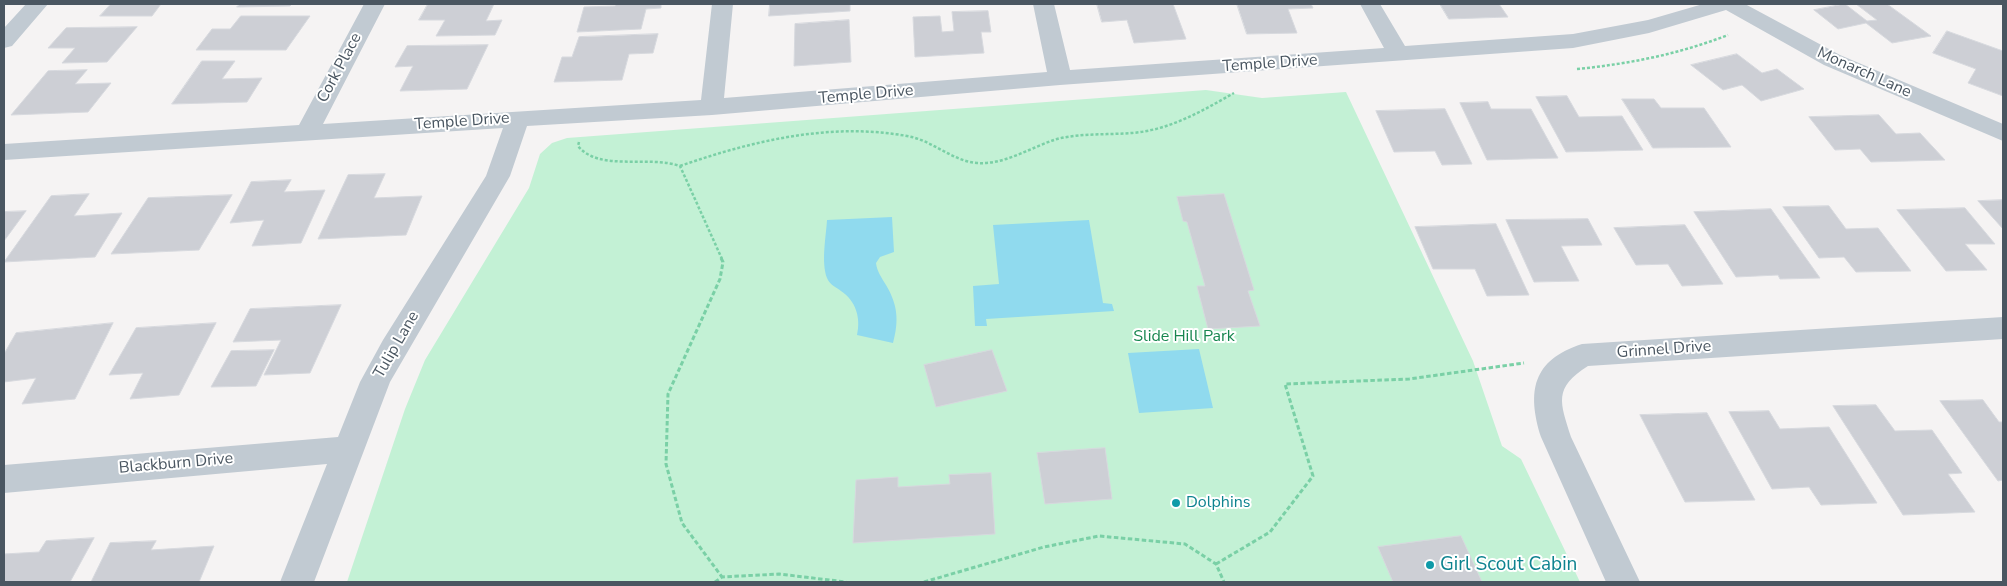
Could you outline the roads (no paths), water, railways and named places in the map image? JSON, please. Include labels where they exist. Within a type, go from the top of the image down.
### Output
[{"type":"street","points":[[4,41],[37,4]]},
{"type":"street","name":"Cork Place","points":[[307,132],[374,4]]},
{"type":"street","points":[[712,108],[722,4]]},
{"type":"street","points":[[1042,4],[1060,78]]},
{"type":"street","points":[[1370,4],[1399,55]]},
{"type":"street","name":"Temple Drive","points":[[4,152],[712,108],[1060,78],[1230,68],[1573,41],[1623,33],[1693,15],[1723,4]]},
{"type":"street","name":"Monarch Lane","points":[[1730,4],[1832,60],[2003,133]]},
{"type":"street","name":"Tulip Lane","points":[[297,582],[375,382],[393,348],[498,176],[518,119]]},
{"type":"street","name":"Grinnel Drive","points":[[1623,582],[1556,437],[1548,412],[1548,388],[1560,368],[1582,355],[2003,328]]},
{"type":"street","name":"Blackburn Drive","points":[[4,479],[348,449]]},
{"type":"water","points":[[892,217],[894,252],[880,257],[876,263],[895,306],[897,320],[893,343],[857,335],[858,316],[854,305],[846,295],[828,280],[825,272],[824,257],[827,220]]},
{"type":"water","points":[[1089,220],[1103,303],[1112,304],[1114,311],[986,319],[987,326],[975,326],[973,286],[999,284],[993,225]]},
{"type":"water","points":[[1199,349],[1213,408],[1139,413],[1128,353]]},
{"type":"place","name":"Dolphins","points":[[1176,503]]},
{"type":"place","name":"Girl Scout Cabin","points":[[1430,565]]},
{"type":"park label","name":"Slide Hill Park","points":[[1184,337]]}]
